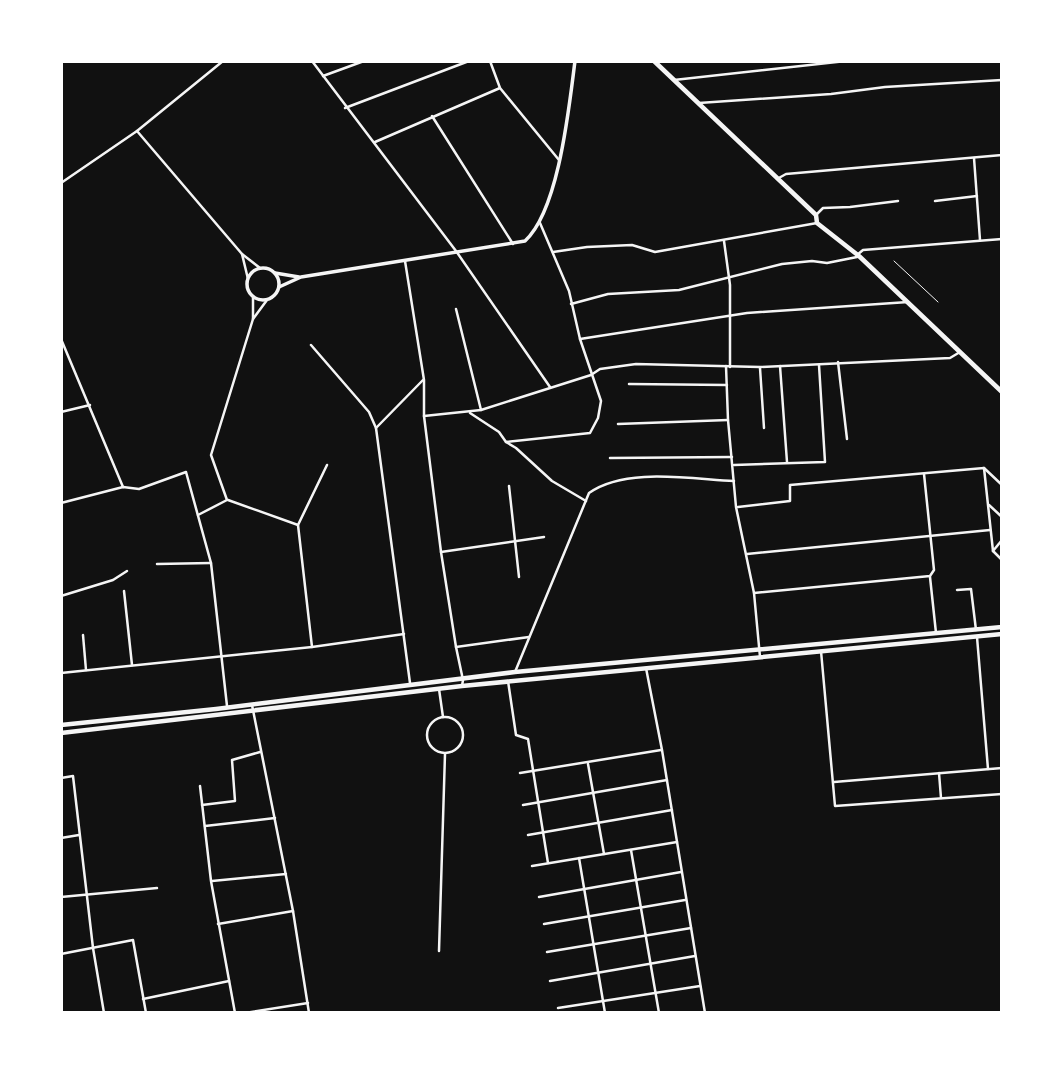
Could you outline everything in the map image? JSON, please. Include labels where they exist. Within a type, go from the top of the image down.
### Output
[{"type":"main road","points":[[654,61],[816,215],[817,223],[858,256],[1002,392]]},
{"type":"main road","points":[[61,725],[411,687],[646,668],[1002,627]]},
{"type":"main road","points":[[61,733],[439,689],[515,672],[821,651],[1002,634]]},
{"type":"street","points":[[61,183],[136,131],[223,61]]},
{"type":"street","points":[[312,61],[456,251],[550,387]]},
{"type":"street","points":[[323,76],[364,61]]},
{"type":"street","points":[[345,108],[469,61]]},
{"type":"street","points":[[253,318],[279,287],[301,277],[525,241],[540,223],[553,186],[575,61]]},
{"type":"street","points":[[674,80],[846,61]]},
{"type":"street","points":[[491,62],[500,88],[559,160]]},
{"type":"street","points":[[699,103],[1002,80]]},
{"type":"street","points":[[373,142],[500,88]]},
{"type":"street","points":[[432,117],[513,244]]},
{"type":"street","points":[[136,131],[242,254],[260,268]]},
{"type":"street","points":[[778,179],[786,174],[1002,156]]},
{"type":"street","points":[[974,158],[980,240]]},
{"type":"street","points":[[935,201],[977,196]]},
{"type":"street","points":[[816,215],[823,208],[898,201]]},
{"type":"street","points":[[506,442],[590,433],[598,418],[601,401],[580,339],[569,291],[540,223]]},
{"type":"street","points":[[553,252],[587,247],[632,246],[655,252],[817,223]]},
{"type":"street","points":[[571,304],[608,294],[680,290],[782,264],[827,262],[858,256],[863,250],[1002,239]]},
{"type":"street","points":[[723,241],[730,317],[728,419],[736,507],[754,593],[760,654]]},
{"type":"street","points":[[242,254],[248,291],[253,297],[267,300]]},
{"type":"street","points":[[405,261],[424,380],[425,416],[441,552],[463,683]]},
{"type":"street","points":[[248,279],[252,271],[260,268],[301,277]]},
{"type":"street","points":[[275,273],[279,287]]},
{"type":"street","points":[[227,500],[211,455],[253,318],[253,297]]},
{"type":"street","points":[[580,339],[770,310],[908,302]]},
{"type":"street","points":[[456,309],[481,410]]},
{"type":"street","points":[[61,338],[123,487]]},
{"type":"street","points":[[311,345],[369,412],[376,428],[411,687]]},
{"type":"street","points":[[425,416],[469,413],[592,375],[600,369],[636,364],[728,367],[819,365],[950,358],[960,352]]},
{"type":"street","points":[[838,362],[847,439]]},
{"type":"street","points":[[733,465],[825,462],[819,365]]},
{"type":"street","points":[[780,366],[787,462]]},
{"type":"street","points":[[760,367],[764,428]]},
{"type":"street","points":[[376,428],[424,380]]},
{"type":"street","points":[[629,384],[727,384]]},
{"type":"street","points":[[61,412],[90,404]]},
{"type":"street","points":[[469,413],[499,432],[506,442],[552,481],[586,501]]},
{"type":"street","points":[[618,424],[728,419]]},
{"type":"street","points":[[610,458],[732,457]]},
{"type":"street","points":[[312,647],[298,525],[327,465]]},
{"type":"street","points":[[736,507],[790,501],[790,485],[984,468],[1002,485]]},
{"type":"street","points":[[984,468],[993,551],[1002,560]]},
{"type":"street","points":[[61,503],[123,487],[139,489],[186,472],[211,564],[227,708]]},
{"type":"street","points":[[924,474],[934,570],[930,576],[936,633]]},
{"type":"street","points":[[515,672],[589,493],[599,486],[644,477],[734,481]]},
{"type":"street","points":[[509,486],[519,577]]},
{"type":"street","points":[[197,516],[227,500],[298,525]]},
{"type":"street","points":[[988,503],[1002,517]]},
{"type":"street","points":[[747,554],[990,530]]},
{"type":"street","points":[[441,552],[544,537]]},
{"type":"street","points":[[993,551],[1002,540]]},
{"type":"street","points":[[157,564],[211,564]]},
{"type":"street","points":[[61,596],[113,580],[127,571]]},
{"type":"street","points":[[754,593],[930,576]]},
{"type":"street","points":[[957,590],[971,589],[976,630]]},
{"type":"street","points":[[124,592],[132,665]]},
{"type":"street","points":[[61,673],[312,647],[404,634]]},
{"type":"street","points":[[83,635],[86,670]]},
{"type":"street","points":[[977,636],[988,769]]},
{"type":"street","points":[[456,648],[530,637]]},
{"type":"street","points":[[821,651],[835,806],[1002,794]]},
{"type":"street","points":[[646,668],[705,1013]]},
{"type":"street","points":[[508,681],[516,736],[528,739],[548,863]]},
{"type":"street","points":[[439,689],[443,717]]},
{"type":"street","points":[[252,705],[293,911],[309,1013]]},
{"type":"street","points":[[443,717],[455,720],[463,731],[461,744],[457,749],[445,754],[430,747],[426,735],[431,723],[443,717]]},
{"type":"street","points":[[520,774],[662,750]]},
{"type":"street","points":[[202,805],[235,801],[232,760],[261,752]]},
{"type":"street","points":[[439,951],[445,754]]},
{"type":"street","points":[[588,763],[604,854]]},
{"type":"street","points":[[833,782],[1002,768]]},
{"type":"street","points":[[939,773],[941,798]]},
{"type":"street","points":[[61,778],[73,776],[93,948],[104,1013]]},
{"type":"street","points":[[523,805],[667,780]]},
{"type":"street","points":[[200,786],[211,881],[234,1013]]},
{"type":"street","points":[[528,835],[672,810]]},
{"type":"street","points":[[204,827],[275,818]]},
{"type":"street","points":[[61,838],[80,835]]},
{"type":"street","points":[[532,866],[677,842]]},
{"type":"street","points":[[631,850],[659,1013]]},
{"type":"street","points":[[579,858],[605,1013]]},
{"type":"street","points":[[539,897],[682,872]]},
{"type":"street","points":[[211,881],[286,874]]},
{"type":"street","points":[[61,897],[157,888]]},
{"type":"street","points":[[544,924],[686,900]]},
{"type":"street","points":[[218,924],[293,911]]},
{"type":"street","points":[[547,952],[691,928]]},
{"type":"street","points":[[61,954],[133,940],[146,1013]]},
{"type":"street","points":[[550,981],[696,955]]},
{"type":"street","points":[[143,999],[229,981]]},
{"type":"street","points":[[558,1008],[701,986]]},
{"type":"street","points":[[245,1013],[308,1003]]},
{"type":"lane","points":[[894,261],[938,302]]}]
